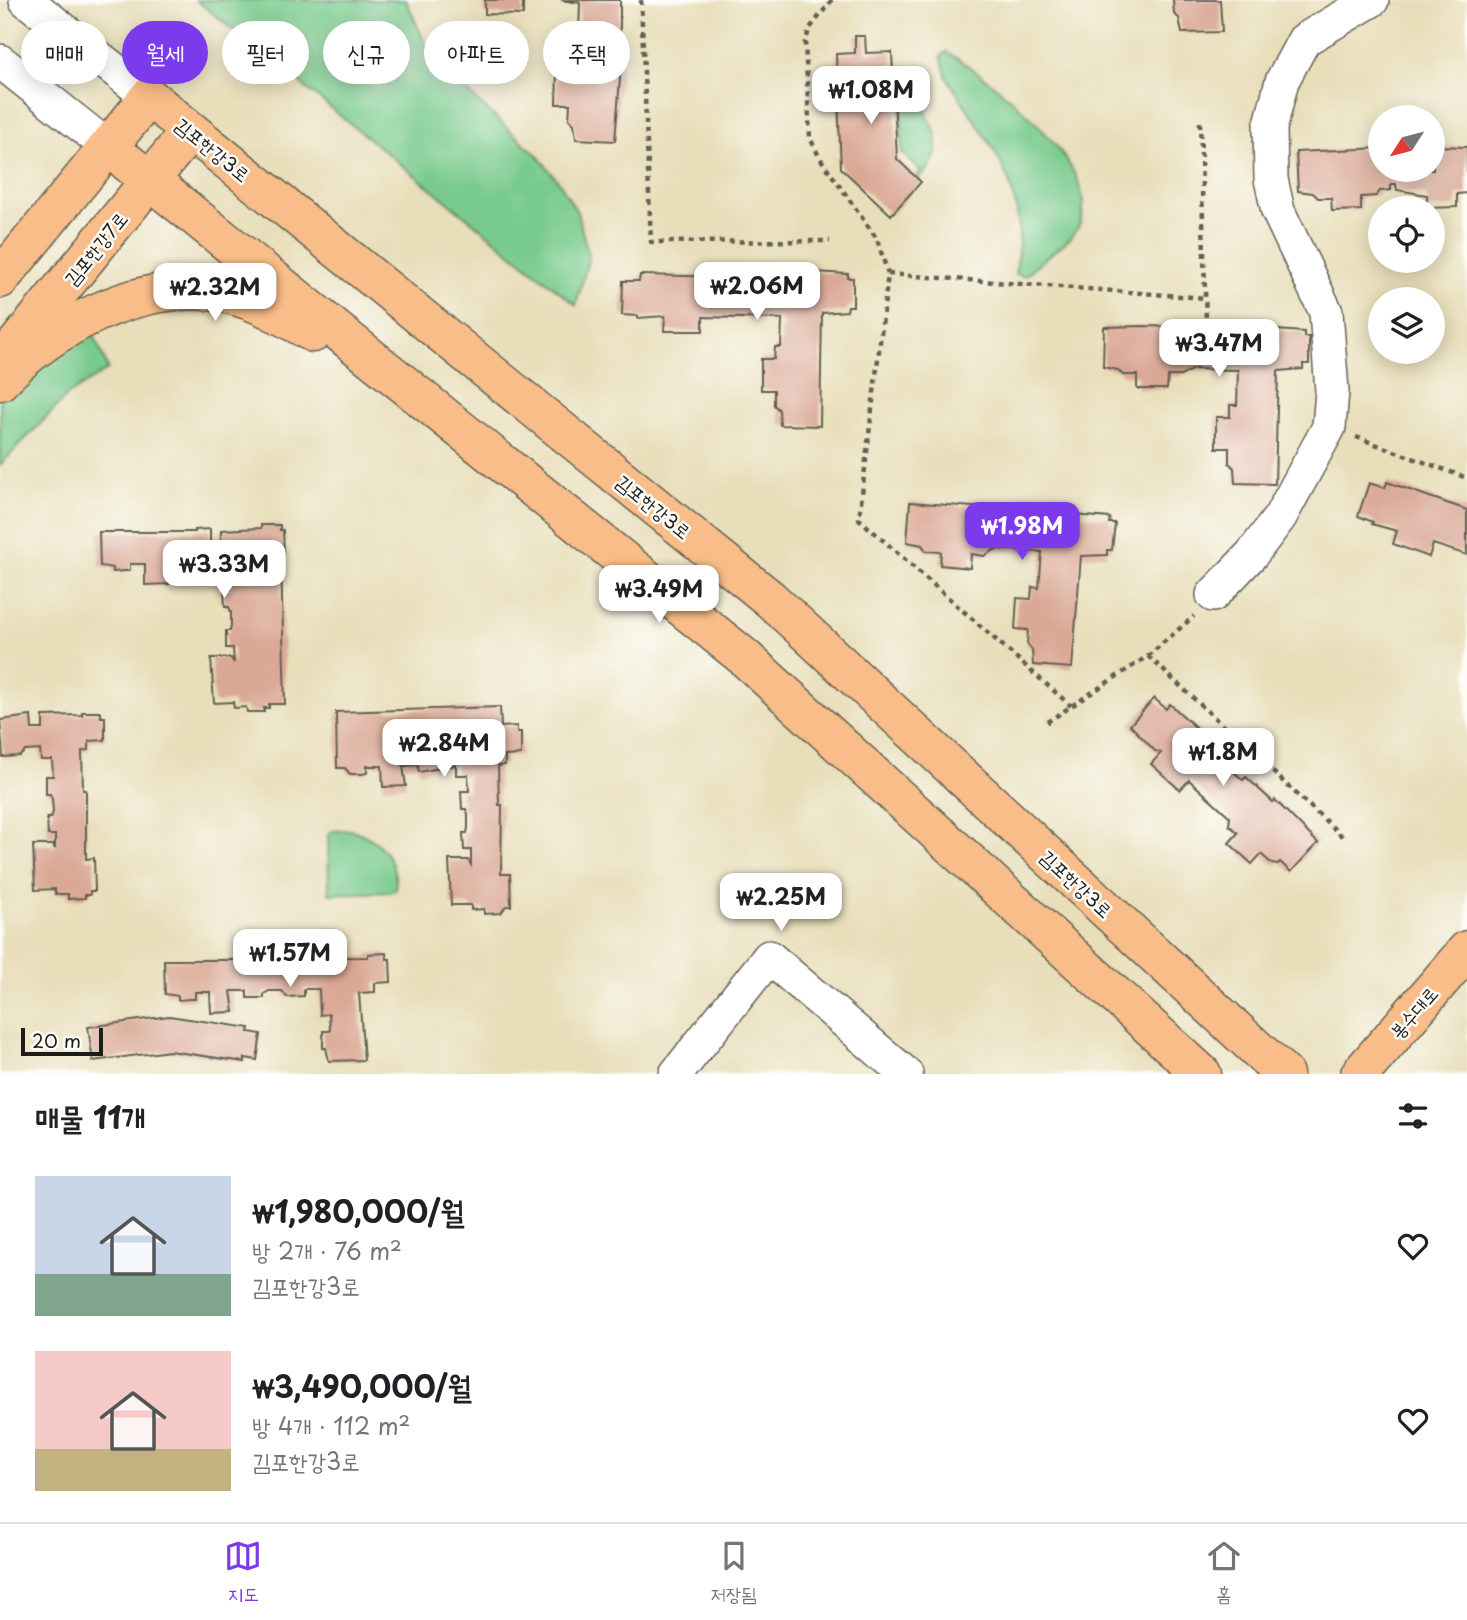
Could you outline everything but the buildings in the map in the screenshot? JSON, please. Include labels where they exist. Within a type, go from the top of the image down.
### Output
[{"type":"main road","name":"김포한강3로","points":[[149,97],[770,599],[1284,1074]]},
{"type":"main road","name":"김포한강7로","points":[[0,365],[128,163],[149,97]]},
{"type":"main road","name":"김포한강7로","points":[[0,279],[128,163],[190,131]]},
{"type":"main road","points":[[128,163],[421,395],[744,657],[1202,1074]]},
{"type":"main road","points":[[0,381],[42,344],[97,310],[158,294],[215,292],[271,309],[421,395]]},
{"type":"main road","name":"봉수대로","points":[[1360,1074],[1467,950]]},
{"type":"street","name":"김포한강3로","points":[[26,0],[149,97]]},
{"type":"street","points":[[1213,595],[1252,554],[1280,517],[1329,427],[1332,391],[1326,312],[1278,211],[1271,180],[1270,128],[1282,81],[1304,40],[1372,0]]},
{"type":"street","points":[[0,61],[128,163]]},
{"type":"street","points":[[677,1074],[769,957],[906,1074]]},
{"type":"path","points":[[641,0],[651,242],[830,241]]},
{"type":"path","points":[[832,0],[810,28],[804,42],[810,138],[820,158],[877,239],[888,274],[859,519],[1071,706]]},
{"type":"path","points":[[1200,122],[1206,322]]},
{"type":"path","points":[[888,274],[1207,298]]},
{"type":"path","points":[[1329,427],[1467,478]]},
{"type":"path","points":[[1047,722],[1149,656],[1213,595]]},
{"type":"path","points":[[1149,656],[1344,838]]},
{"type":"green space","points":[[196,0],[406,0],[424,41],[424,84],[459,84],[537,155],[559,182],[577,212],[589,257],[576,305],[301,84],[309,84],[309,21],[222,21]]},
{"type":"green space","points":[[947,52],[990,82],[1041,128],[1062,154],[1077,180],[1083,206],[1077,229],[1066,242],[1026,276],[1015,274],[1019,244],[1018,216],[1012,192],[991,146],[946,76],[941,56]]},
{"type":"green space","points":[[907,86],[911,87],[931,122],[937,144],[936,155],[920,178],[917,176],[921,171],[902,153],[901,94]]},
{"type":"green space","points":[[92,330],[108,369],[67,396],[0,465],[0,398]]},
{"type":"green space","points":[[352,830],[371,839],[385,852],[396,878],[396,889],[390,892],[329,894],[328,834],[333,831]]}]
